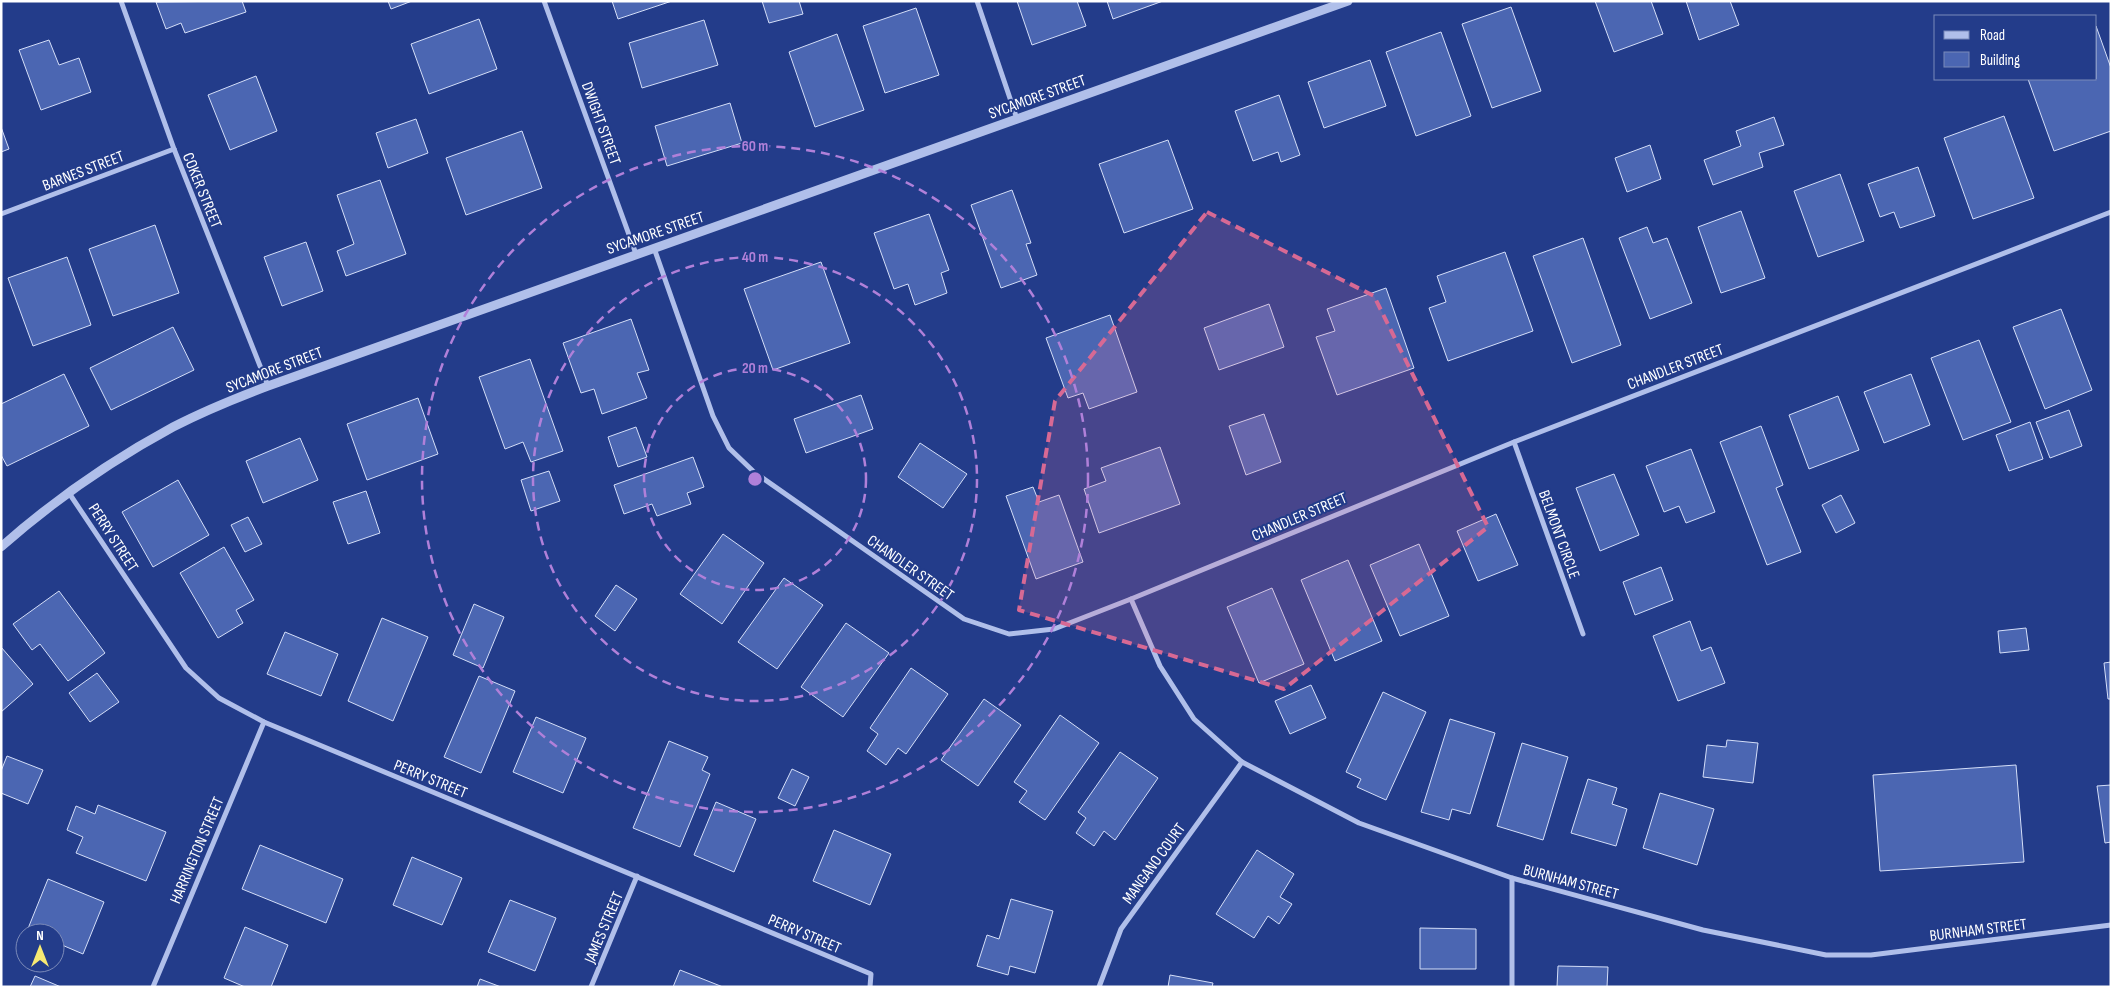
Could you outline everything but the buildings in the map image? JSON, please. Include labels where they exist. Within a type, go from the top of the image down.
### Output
[{"type":"street","name":"COKER STREET","points":[[121,1],[174,149],[268,386]]},
{"type":"street","name":"DWIGHT STREET","points":[[544,1],[636,254]]},
{"type":"street","points":[[977,1],[1017,120]]},
{"type":"street","name":"SYCAMORE STREET","points":[[1,547],[116,460],[175,426],[268,386],[1348,1]]},
{"type":"street","name":"BARNES STREET","points":[[1,214],[174,149]]},
{"type":"street","name":"CHANDLER STREET","points":[[654,248],[713,416],[729,448],[754,472],[964,619],[1009,634],[1054,629],[1514,442],[2111,212]]},
{"type":"street","name":"BELMONT CIRCLE","points":[[1514,442],[1583,634]]},
{"type":"street","name":"PERRY STREET","points":[[70,493],[186,668],[219,698],[264,722],[871,974],[870,987]]},
{"type":"street","name":"BURNHAM STREET","points":[[1131,599],[1160,666],[1194,719],[1242,762],[1359,823],[1512,878],[1703,930],[1826,955],[1872,955],[2111,925]]},
{"type":"street","name":"HARRINGTON STREET","points":[[153,987],[264,722]]},
{"type":"street","name":"MANGANO COURT","points":[[1099,987],[1121,929],[1242,762]]},
{"type":"street","name":"JAMES STREET","points":[[591,987],[637,876]]},
{"type":"street","points":[[1512,878],[1512,987]]},
{"type":"highlighted area","points":[[1207,212],[1374,296],[1488,527],[1284,689],[1019,610],[1055,401]]}]
